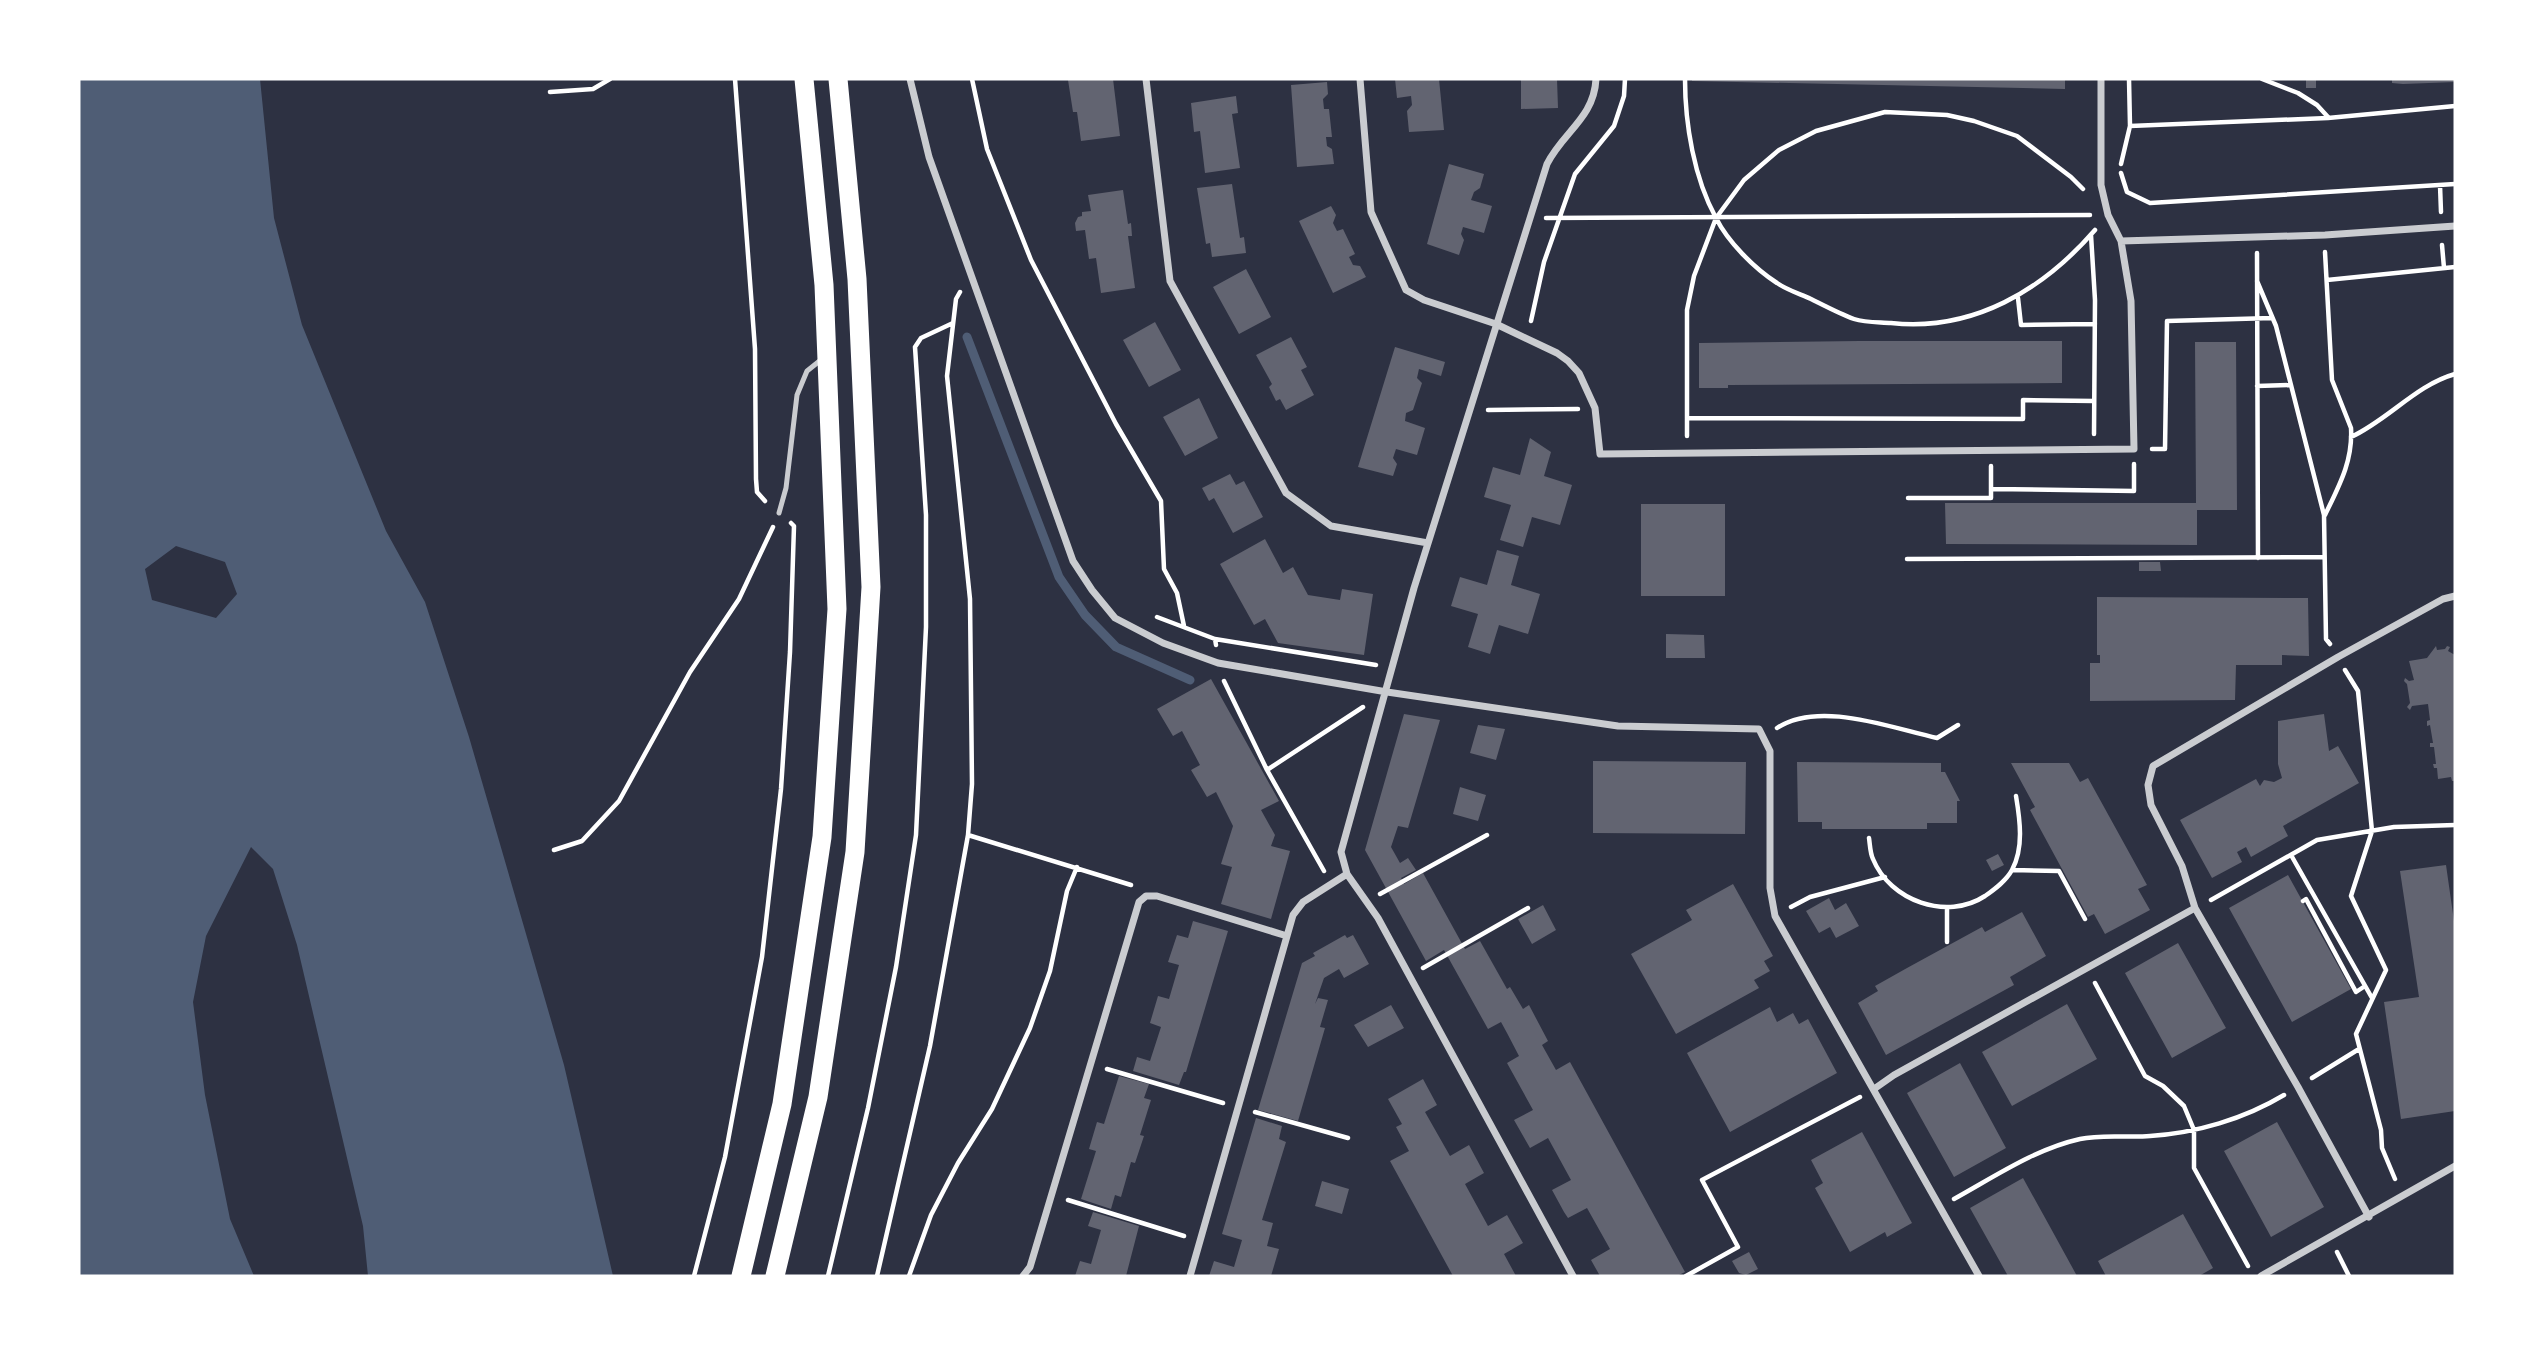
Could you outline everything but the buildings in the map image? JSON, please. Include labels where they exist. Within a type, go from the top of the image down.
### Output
[{"type":"highway","points":[[741,1276],[782,1104],[822,837],[837,609],[824,285],[804,79]]},
{"type":"highway","points":[[775,1276],[818,1097],[855,852],[870,601],[857,279],[838,79]]},
{"type":"street","points":[[910,79],[929,157],[1073,561],[1115,618],[1163,643],[1218,663],[1387,692],[1618,726],[1759,729],[1765,736],[1770,751],[1770,888],[1775,916],[1979,1276]]},
{"type":"street","points":[[1146,79],[1170,281],[1286,493],[1331,526],[1428,543]]},
{"type":"street","points":[[1360,79],[1371,212],[1406,290],[1424,300],[1496,324],[1568,361],[1579,373],[1595,408],[1600,454],[2134,449],[2131,301],[2122,241],[2108,215],[2101,185],[2101,79]]},
{"type":"street","points":[[1573,1276],[1410,975],[1367,901],[1347,874],[1341,852],[1428,543],[1547,164],[1551,154],[1588,110],[1596,79]]},
{"type":"street","points":[[2122,241],[2325,235],[2455,226]]},
{"type":"street","points":[[2370,1217],[2195,908],[2182,866],[2151,805],[2148,785],[2154,766],[2338,657],[2443,599],[2455,596]]},
{"type":"street","points":[[1190,1276],[1293,915],[1303,902],[1347,874]]},
{"type":"street","points":[[1023,1276],[1030,1267],[1135,910],[1146,896],[1157,896],[1287,936]]},
{"type":"street","points":[[1874,1089],[2195,908]]},
{"type":"street","points":[[2261,1276],[2370,1217],[2455,1166]]},
{"type":"lane","points":[[779,513],[786,488],[797,395],[807,371],[827,355]]},
{"type":"path","points":[[550,92],[593,89],[610,79]]},
{"type":"path","points":[[694,1276],[725,1157],[762,957],[779,802],[790,652],[794,526],[757,492],[755,349],[735,79]]},
{"type":"path","points":[[972,79],[987,149],[1031,260],[1115,424],[1161,501],[1164,569],[1177,593],[1184,627]]},
{"type":"path","points":[[1527,338],[1544,262],[1575,174],[1614,126],[1624,96],[1625,79]]},
{"type":"path","points":[[1685,79],[1685,108],[1696,165],[1716,218],[1742,254],[1777,284],[1856,320],[1938,324],[1973,317],[2018,298],[2048,276],[2108,215]]},
{"type":"path","points":[[2129,79],[2130,126],[2120,169],[2127,192],[2150,203],[2455,184]]},
{"type":"path","points":[[2262,79],[2298,93],[2317,105],[2328,118]]},
{"type":"path","points":[[2130,126],[2328,118],[2455,106]]},
{"type":"path","points":[[1687,453],[1687,310],[1694,276],[1716,218],[1744,180],[1779,150],[1816,131],[1856,119],[1895,112],[1947,115],[2018,136],[2071,177],[2108,215]]},
{"type":"path","points":[[1530,220],[1559,217],[2108,215]]},
{"type":"path","points":[[2091,235],[2095,324],[2094,449]]},
{"type":"path","points":[[2324,515],[2347,467],[2351,437],[2351,428],[2333,380],[2325,235]]},
{"type":"path","points":[[2258,238],[2258,558]]},
{"type":"path","points":[[2327,280],[2455,267]]},
{"type":"path","points":[[877,1276],[930,1046],[968,835],[972,784],[970,599],[947,376],[956,299],[970,274]]},
{"type":"path","points":[[2257,281],[2272,318],[2324,515],[2326,639],[2358,691],[2372,831],[2351,896],[2386,970],[2356,1034],[2381,1130],[2382,1148],[2402,1196]]},
{"type":"path","points":[[2018,298],[2021,325],[2095,324]]},
{"type":"path","points":[[1991,489],[2134,491],[2134,449],[2165,449],[2167,321],[2272,318]]},
{"type":"path","points":[[828,1276],[868,1108],[896,967],[916,835],[926,627],[926,515],[915,347],[921,338],[953,323]]},
{"type":"path","points":[[2351,437],[2367,429],[2439,379],[2455,374]]},
{"type":"path","points":[[2257,386],[2291,386]]},
{"type":"path","points":[[1687,418],[2023,419],[2023,400],[2094,401]]},
{"type":"path","points":[[1470,410],[1595,408]]},
{"type":"path","points":[[1908,498],[1991,498],[1991,449]]},
{"type":"path","points":[[554,850],[582,841],[619,801],[690,672],[739,599],[779,513]]},
{"type":"path","points":[[1907,559],[2325,557]]},
{"type":"path","points":[[1152,615],[1215,639],[1394,668]]},
{"type":"path","points":[[1215,639],[1218,663],[1226,686],[1267,770],[1331,882]]},
{"type":"path","points":[[1267,770],[1387,692]]},
{"type":"path","points":[[1765,736],[1798,718],[1828,714],[1937,738],[1958,725]]},
{"type":"path","points":[[1869,838],[1873,859],[1885,877],[1907,897],[1927,905],[1947,908],[1975,902],[1999,886],[2012,870],[2019,847],[2021,822],[2016,796]]},
{"type":"path","points":[[2195,908],[2317,840],[2394,827],[2455,825]]},
{"type":"path","points":[[968,835],[1138,887],[1146,896]]},
{"type":"path","points":[[1367,901],[1487,835]]},
{"type":"path","points":[[2291,855],[2373,999]]},
{"type":"path","points":[[909,1276],[931,1215],[958,1163],[992,1109],[1030,1028],[1050,971],[1067,891],[1077,867]]},
{"type":"path","points":[[2012,870],[2059,871],[2085,919]]},
{"type":"path","points":[[1775,916],[1811,897],[1885,877]]},
{"type":"path","points":[[2303,901],[2306,899],[2356,992],[2365,986]]},
{"type":"path","points":[[1410,975],[1528,908]]},
{"type":"path","points":[[1947,908],[1947,942]]},
{"type":"path","points":[[2087,970],[2145,1076],[2163,1086],[2184,1106],[2194,1130],[2193,1168],[2240,1253]]},
{"type":"path","points":[[2315,1075],[2359,1049]]},
{"type":"path","points":[[1686,1276],[1738,1247],[1702,1180],[1874,1089]]},
{"type":"path","points":[[1941,1206],[2047,1148],[2083,1138],[2151,1136],[2194,1130],[2239,1117],[2275,1101]]},
{"type":"path","points":[[1051,1195],[1200,1241]]},
{"type":"path","points":[[2331,1238],[2349,1276]]},
{"type":"water","points":[[79,79],[260,79],[274,218],[302,325],[386,531],[425,602],[469,737],[564,1065],[613,1276],[368,1276],[363,1226],[297,945],[273,869],[251,847],[206,936],[193,1002],[205,1095],[230,1219],[254,1276],[79,1276]],"holes":[[[176,546],[225,562],[237,594],[216,618],[152,600],[145,569]]]},
{"type":"waterway","points":[[967,337],[1059,577],[1085,615],[1116,647],[1190,680]]}]
